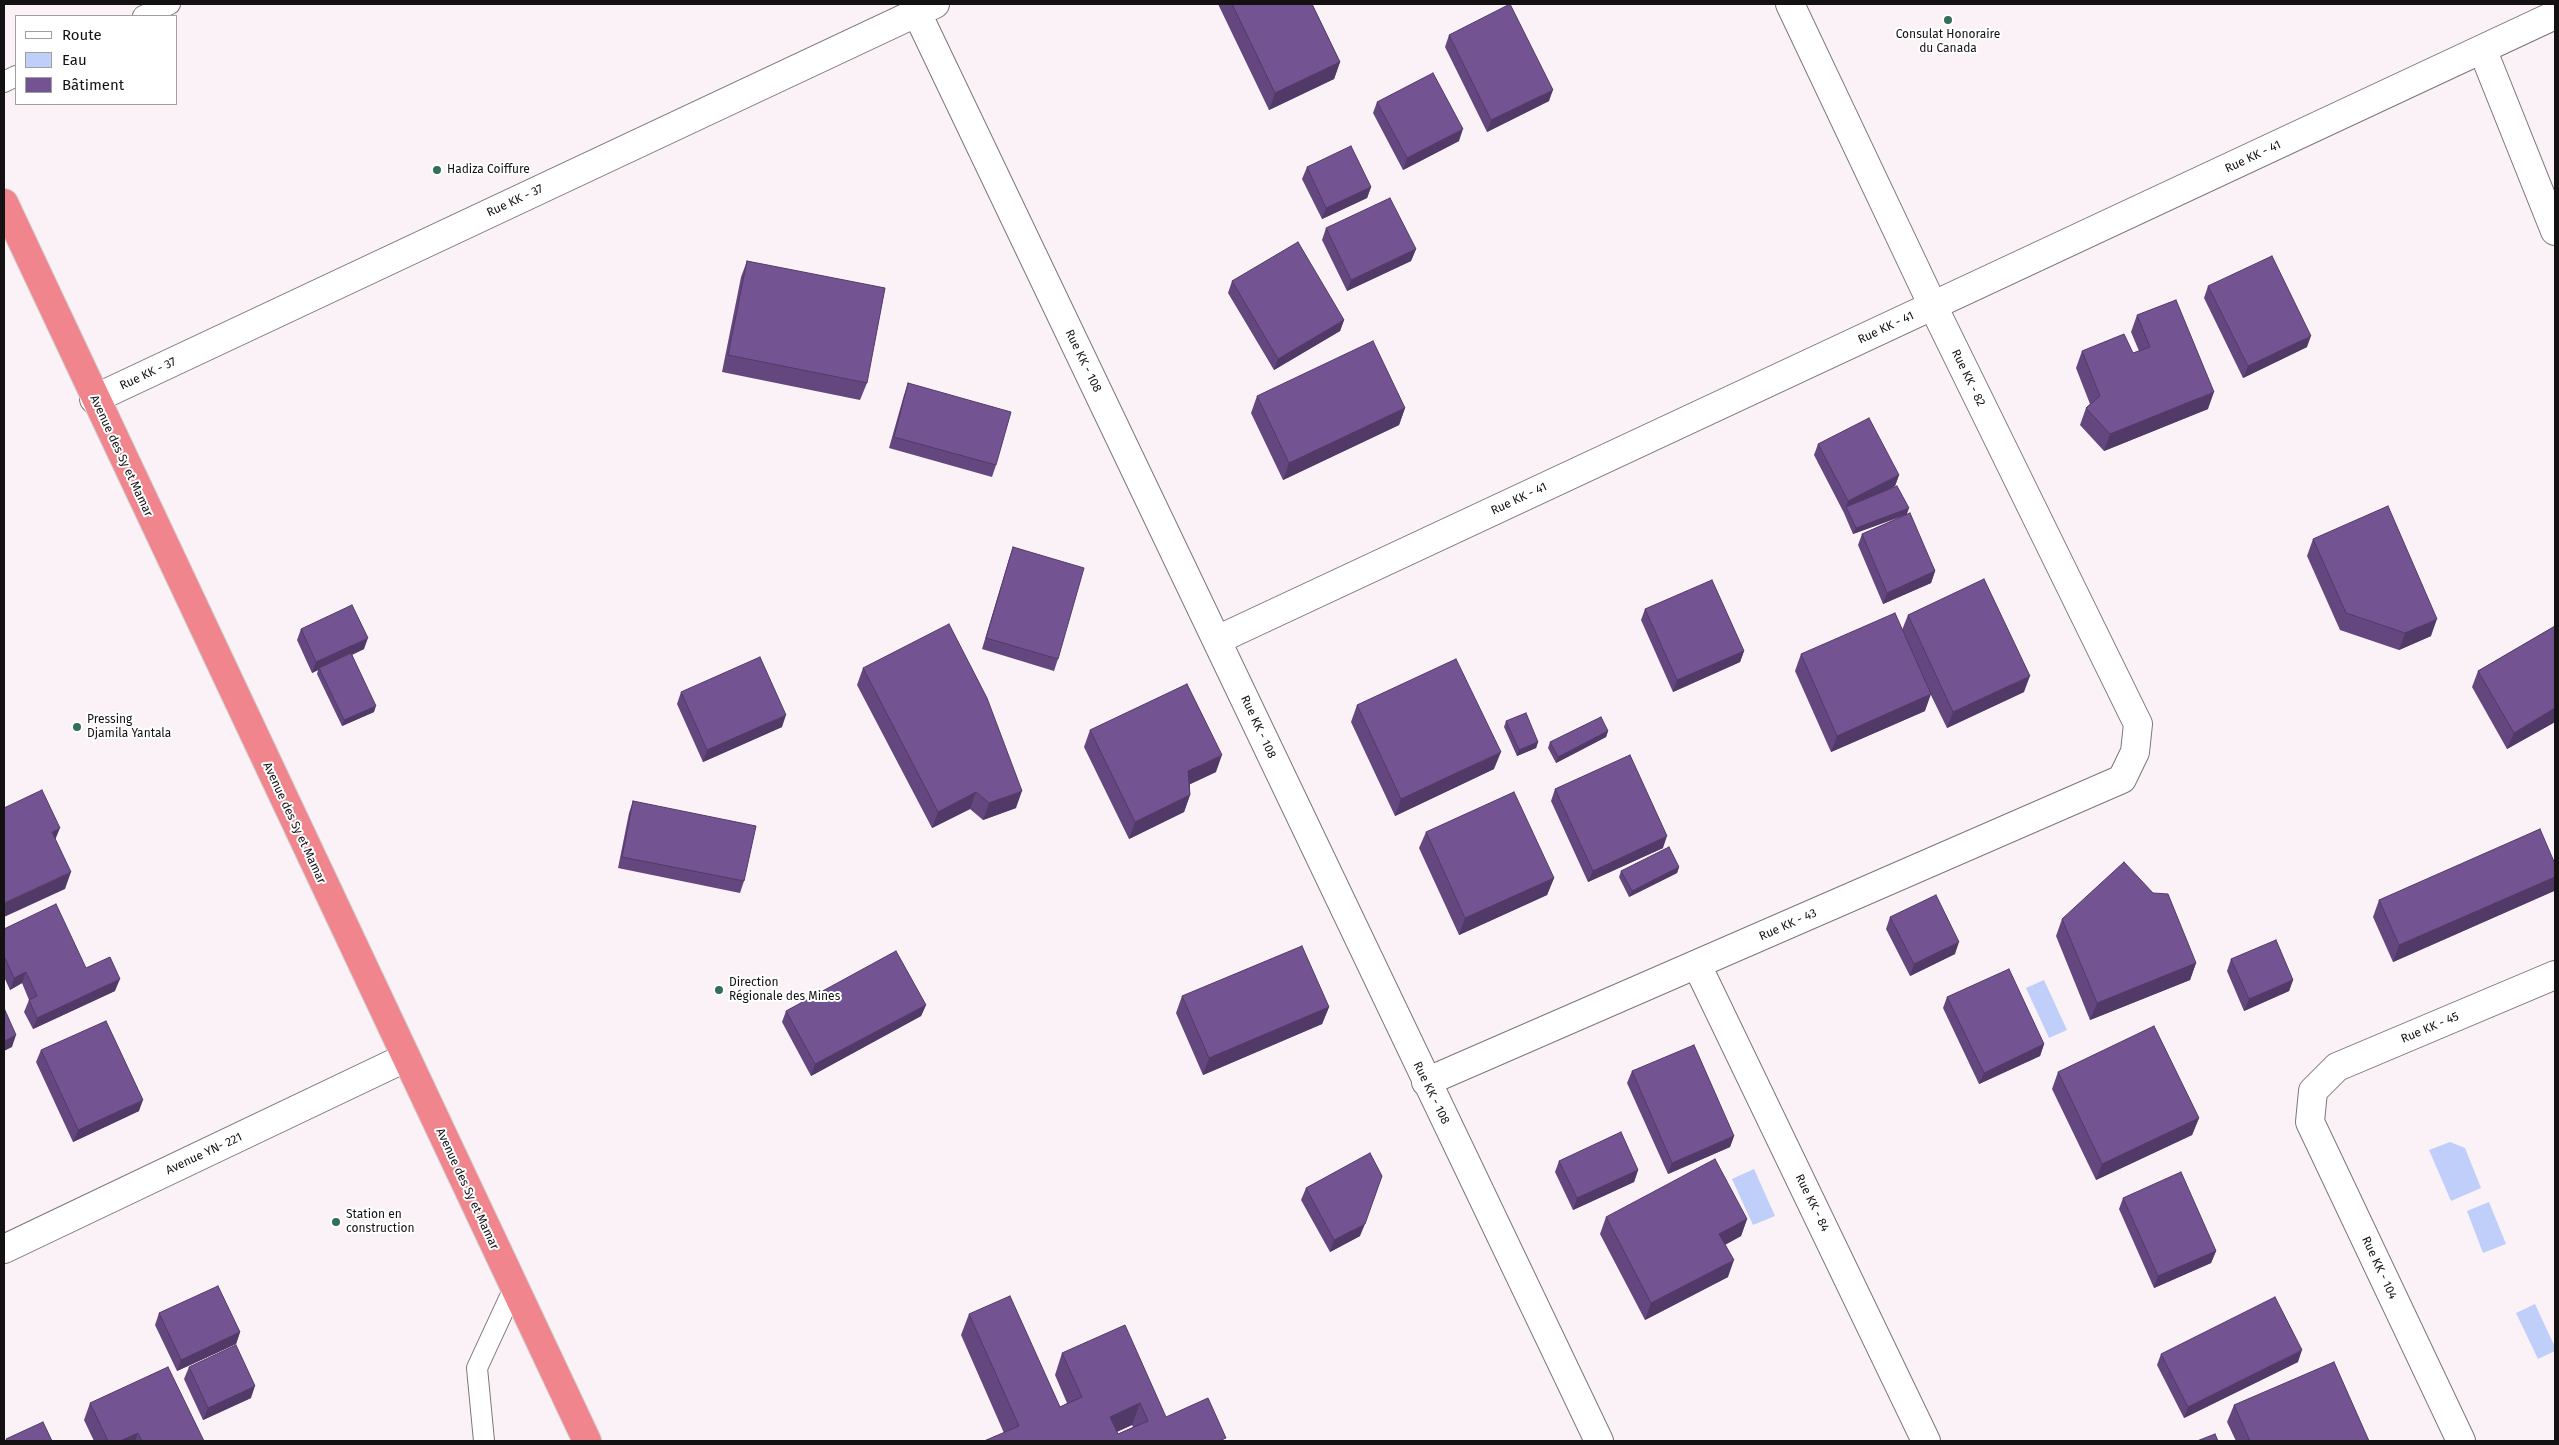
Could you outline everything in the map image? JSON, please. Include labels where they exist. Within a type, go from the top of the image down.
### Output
[{"type":"highway","name":"Avenue des Sy et Mamar","points":[[4,203],[94,399],[587,1441]]},
{"type":"street","name":"Rue KK - 82","points":[[1790,4],[1933,306],[2138,724],[2135,752]]},
{"type":"street","name":"Rue KK - 37","points":[[94,399],[926,8]]},
{"type":"street","name":"Rue KK - 108","points":[[926,8],[1216,640],[1599,1441]]},
{"type":"street","name":"Rue KK - 41","points":[[1216,640],[2483,51],[2555,15]]},
{"type":"street","points":[[2483,51],[2555,231]]},
{"type":"street","name":"Rue KK - 43","points":[[1426,1082],[2122,779],[2135,752]]},
{"type":"street","name":"Rue KK - 84","points":[[1697,965],[1926,1441]]},
{"type":"street","name":"Rue KK - 45","points":[[2313,1092],[2337,1067],[2555,975]]},
{"type":"street","name":"Avenue YN- 221","points":[[4,1249],[405,1058]]},
{"type":"street","name":"Rue KK - 104","points":[[2313,1092],[2310,1122],[2461,1441]]},
{"type":"lane","points":[[145,15],[170,4]]},
{"type":"lane","points":[[484,1441],[476,1368],[514,1288]]},
{"type":"water","points":[[2044,980],[2067,1030],[2049,1038],[2026,988]]},
{"type":"water","points":[[2450,1142],[2465,1148],[2481,1188],[2451,1201],[2429,1150]]},
{"type":"water","points":[[1754,1169],[1775,1216],[1753,1225],[1732,1179]]},
{"type":"water","points":[[2489,1202],[2506,1244],[2483,1253],[2467,1211]]},
{"type":"water","points":[[2535,1304],[2555,1347],[2555,1351],[2538,1359],[2516,1313]]},
{"type":"building","points":[[1232,4],[1312,4],[1340,62],[1275,93]]},
{"type":"building","points":[[1510,4],[1553,90],[1491,120],[1449,35]]},
{"type":"building","points":[[1433,73],[1463,129],[1407,158],[1377,102]]},
{"type":"building","points":[[1351,146],[1371,187],[1326,208],[1307,167]]},
{"type":"building","points":[[1390,198],[1416,249],[1351,280],[1326,228]]},
{"type":"building","points":[[1298,242],[1344,320],[1278,359],[1232,281]]},
{"type":"building","points":[[2272,256],[2311,336],[2248,366],[2208,286]]},
{"type":"building","points":[[747,261],[885,288],[867,383],[728,355]]},
{"type":"building","points":[[2176,300],[2214,392],[2110,434],[2086,408],[2100,396],[2082,351],[2124,334],[2133,353],[2150,347],[2137,315]]},
{"type":"building","points":[[1373,341],[1405,408],[1289,463],[1257,396]]},
{"type":"building","points":[[908,383],[1011,412],[996,465],[894,437]]},
{"type":"building","points":[[1869,418],[1899,475],[1848,501],[1818,444]]},
{"type":"building","points":[[1897,486],[1909,508],[1856,528],[1846,507]]},
{"type":"building","points":[[2388,506],[2437,619],[2405,633],[2346,613],[2313,539]]},
{"type":"building","points":[[1910,513],[1935,571],[1887,593],[1862,534]]},
{"type":"building","points":[[1013,547],[1084,568],[1058,659],[986,638]]},
{"type":"building","points":[[1984,579],[2030,676],[1953,712],[1908,615]]},
{"type":"building","points":[[1712,580],[1744,651],[1677,680],[1645,609]]},
{"type":"building","points":[[352,605],[368,638],[316,662],[301,629]]},
{"type":"building","points":[[1895,613],[1931,694],[1837,736],[1801,654]]},
{"type":"building","points":[[949,624],[987,698],[1022,791],[989,803],[976,792],[938,812],[863,668]]},
{"type":"building","points":[[2555,626],[2555,708],[2514,733],[2478,671]]},
{"type":"building","points":[[351,653],[376,706],[344,720],[319,668]]},
{"type":"building","points":[[760,657],[786,715],[707,750],[681,692]]},
{"type":"building","points":[[1456,659],[1501,752],[1401,799],[1357,705]]},
{"type":"building","points":[[1187,684],[1222,755],[1188,771],[1190,795],[1135,822],[1090,730]]},
{"type":"building","points":[[1526,713],[1538,742],[1519,750],[1506,721]]},
{"type":"building","points":[[1601,717],[1608,731],[1558,757],[1550,742]]},
{"type":"building","points":[[1630,755],[1667,836],[1593,871],[1555,789]]},
{"type":"building","points":[[42,790],[60,828],[52,832],[71,872],[4,903],[4,808]]},
{"type":"building","points":[[1514,792],[1554,878],[1465,918],[1426,832]]},
{"type":"building","points":[[633,801],[756,826],[744,881],[622,857]]},
{"type":"building","points":[[2540,829],[2555,864],[2555,877],[2399,945],[2379,900]]},
{"type":"building","points":[[1669,847],[1679,867],[1632,891],[1621,871]]},
{"type":"building","points":[[2124,862],[2153,893],[2168,894],[2196,963],[2097,1003],[2062,919]]},
{"type":"building","points":[[1936,895],[1959,942],[1914,964],[1890,917]]},
{"type":"building","points":[[56,904],[86,968],[110,957],[120,979],[37,1018],[29,1000],[37,996],[26,972],[14,978],[4,956],[4,929]]},
{"type":"building","points":[[2276,940],[2293,980],[2249,999],[2231,959]]},
{"type":"building","points":[[1302,946],[1329,1007],[1209,1058],[1182,996]]},
{"type":"building","points":[[896,951],[926,1005],[815,1064],[786,1011]]},
{"type":"building","points":[[2009,969],[2044,1044],[1984,1073],[1947,997]]},
{"type":"building","points":[[4,1008],[16,1035],[4,1041]]},
{"type":"building","points":[[106,1021],[143,1100],[78,1130],[41,1050]]},
{"type":"building","points":[[2154,1026],[2199,1118],[2102,1164],[2058,1072]]},
{"type":"building","points":[[1694,1045],[1734,1136],[1672,1163],[1632,1071]]},
{"type":"building","points":[[1621,1132],[1638,1170],[1577,1198],[1559,1161]]},
{"type":"building","points":[[1370,1153],[1382,1176],[1365,1224],[1334,1240],[1306,1188]]},
{"type":"building","points":[[1715,1159],[1747,1219],[1719,1234],[1734,1260],[1651,1303],[1606,1217]]},
{"type":"building","points":[[2181,1172],[2216,1251],[2158,1276],[2123,1198]]},
{"type":"building","points":[[218,1286],[240,1332],[181,1360],[159,1313]]},
{"type":"building","points":[[1010,1296],[1060,1407],[1082,1397],[1062,1353],[1125,1325],[1166,1417],[1208,1398],[1226,1438],[1219,1441],[984,1441],[1019,1426],[969,1314]],"holes":[[[1140,1403],[1148,1421],[1118,1434],[1110,1417]]]},
{"type":"building","points":[[2275,1297],[2302,1350],[2188,1407],[2161,1354]]},
{"type":"building","points":[[236,1345],[255,1386],[208,1408],[189,1367]]},
{"type":"building","points":[[2334,1362],[2369,1441],[2250,1441],[2234,1405]]},
{"type":"building","points":[[168,1367],[204,1441],[142,1441],[138,1433],[120,1441],[108,1441],[90,1403]]},
{"type":"building","points":[[43,1422],[52,1441],[7,1441],[6,1439]]},
{"type":"building","points":[[2215,1434],[2218,1441],[2197,1441]]},
{"type":"place","name":"Consulat Honoraire du Canada","points":[[1948,20]]},
{"type":"place","name":"Hadiza Coiffure","points":[[437,170]]},
{"type":"place","name":"Pressing Djamila Yantala","points":[[77,727]]},
{"type":"place","name":"Direction Régionale des Mines","points":[[719,990]]},
{"type":"place","name":"Station en construction","points":[[336,1222]]}]
